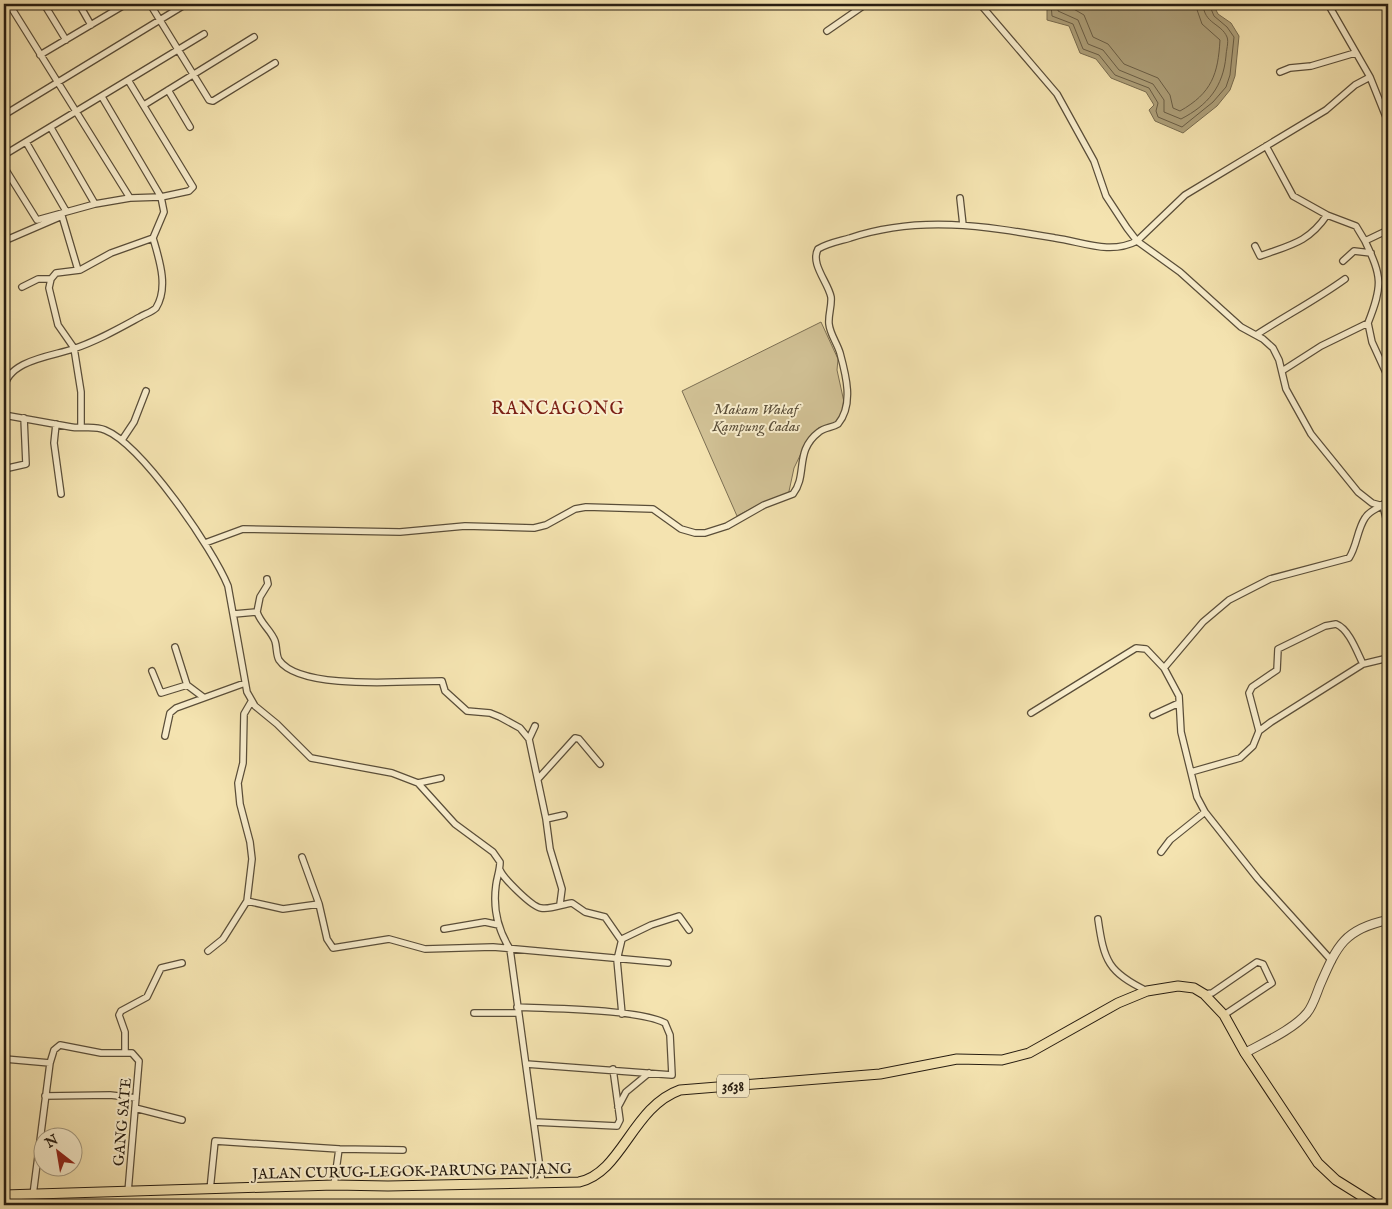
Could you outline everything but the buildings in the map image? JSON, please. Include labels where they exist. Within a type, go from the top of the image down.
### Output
[{"type":"main road","name":"JALAN CURUG–LEGOK–PARUNG PANJANG","points":[[4,1195],[334,1185],[579,1182],[596,1176],[656,1104],[670,1094],[680,1090],[880,1074],[957,1059],[1014,1058],[1029,1053],[1118,1003],[1147,991],[1178,986],[1194,988],[1204,994],[1224,1016],[1244,1053],[1322,1168],[1336,1180],[1376,1205]]},
{"type":"street","points":[[9,4],[130,198]]},
{"type":"street","points":[[44,4],[66,40]]},
{"type":"street","points":[[79,4],[91,24]]},
{"type":"street","points":[[150,4],[211,101],[275,63]]},
{"type":"street","points":[[4,115],[58,84],[186,4]]},
{"type":"street","points":[[827,31],[866,4]]},
{"type":"street","points":[[980,4],[1057,94],[1094,162],[1106,196],[1137,240],[1180,272],[1241,327],[1256,335],[1273,348],[1292,403],[1311,434],[1358,492],[1372,503],[1384,506]]},
{"type":"street","points":[[1328,4],[1370,77],[1388,122]]},
{"type":"street","points":[[40,55],[121,5]]},
{"type":"street","points":[[4,155],[204,34]]},
{"type":"street","points":[[144,105],[254,37]]},
{"type":"street","points":[[1280,72],[1290,68],[1311,66],[1355,53]]},
{"type":"street","points":[[206,543],[243,529],[339,529],[400,532],[465,526],[534,528],[546,525],[575,509],[586,506],[653,509],[682,529],[694,533],[705,533],[727,526],[764,505],[793,494],[797,486],[806,447],[822,430],[838,424],[846,410],[847,397],[841,360],[829,323],[831,298],[816,262],[818,250],[879,228],[926,224],[963,225],[1059,238],[1104,248],[1122,247],[1137,240],[1185,195],[1326,110],[1350,89],[1370,77]]},
{"type":"street","points":[[4,167],[37,220],[95,204],[130,198],[161,197],[189,191],[193,185],[128,80]]},
{"type":"street","points":[[168,90],[190,127]]},
{"type":"street","points":[[4,389],[10,378],[29,361],[74,348],[108,334],[156,308],[163,289],[159,260],[153,238],[164,212],[161,197],[102,96]]},
{"type":"street","points":[[51,128],[95,204]]},
{"type":"street","points":[[26,142],[66,211]]},
{"type":"street","points":[[1266,146],[1293,196],[1326,215],[1356,226],[1365,241],[1376,265],[1380,281],[1375,306],[1368,323],[1372,342],[1388,377]]},
{"type":"street","points":[[960,198],[963,225]]},
{"type":"street","points":[[1255,246],[1260,256],[1298,242],[1311,235],[1326,215]]},
{"type":"street","points":[[4,241],[62,216],[78,270]]},
{"type":"street","points":[[1365,241],[1388,230]]},
{"type":"street","points":[[22,287],[42,278],[50,279],[60,272],[78,270],[95,263],[111,253],[141,244],[153,238]]},
{"type":"street","points":[[1343,261],[1354,252],[1371,253]]},
{"type":"street","points":[[50,279],[50,288],[58,325],[74,348],[81,392],[82,427]]},
{"type":"street","points":[[1256,335],[1289,313],[1317,299],[1345,279]]},
{"type":"street","points":[[1282,371],[1321,346],[1368,323]]},
{"type":"street","points":[[122,440],[134,422],[146,391]]},
{"type":"street","points":[[4,414],[56,424],[99,428],[122,440],[154,472],[206,543],[225,579],[234,614],[245,683],[251,702],[278,724],[312,758],[392,773],[418,783],[455,824],[493,852],[500,862],[496,893],[499,925],[501,934],[510,948],[542,1183]]},
{"type":"street","points":[[4,469],[26,464],[24,418]]},
{"type":"street","points":[[56,424],[54,443],[61,494]]},
{"type":"street","points":[[1164,668],[1203,622],[1229,600],[1270,579],[1348,558],[1354,551],[1364,518],[1370,512],[1384,506],[1388,499]]},
{"type":"street","points":[[1384,506],[1388,526]]},
{"type":"street","points":[[267,580],[268,584],[260,596],[257,612],[262,625],[274,639],[279,661],[298,674],[352,684],[442,681],[444,691],[467,711],[490,713],[520,728],[529,739],[546,819],[550,849],[562,889],[560,904]]},
{"type":"street","points":[[234,614],[257,612]]},
{"type":"street","points":[[1190,772],[1240,758],[1253,746],[1258,731],[1249,693],[1252,688],[1277,670],[1278,649],[1324,626],[1336,624],[1341,626],[1363,664]]},
{"type":"street","points":[[175,647],[187,685],[203,697]]},
{"type":"street","points":[[1031,713],[1136,648],[1146,649],[1164,668],[1177,689],[1181,732],[1190,772],[1197,796],[1205,812],[1258,879],[1332,961]]},
{"type":"street","points":[[1258,731],[1363,664],[1388,658]]},
{"type":"street","points":[[152,671],[161,693],[187,685]]},
{"type":"street","points":[[165,736],[168,720],[172,712],[184,704],[245,683]]},
{"type":"street","points":[[208,951],[223,939],[247,901],[252,859],[250,842],[240,804],[238,783],[243,763],[244,714],[251,702]]},
{"type":"street","points":[[1153,715],[1179,703]]},
{"type":"street","points":[[529,739],[535,726]]},
{"type":"street","points":[[538,779],[575,738],[579,739],[600,764]]},
{"type":"street","points":[[418,783],[441,778]]},
{"type":"street","points":[[1161,852],[1170,840],[1205,812]]},
{"type":"street","points":[[546,819],[564,815]]},
{"type":"street","points":[[302,858],[319,904],[327,939],[333,948],[388,939],[425,949],[493,946],[617,960],[668,963]]},
{"type":"street","points":[[500,870],[506,880],[537,908],[572,903],[586,912],[603,916],[608,920],[621,940]]},
{"type":"street","points":[[247,901],[283,909],[319,904]]},
{"type":"street","points":[[622,1014],[617,960],[621,940],[626,935],[675,916],[682,918],[689,930]]},
{"type":"street","points":[[1098,919],[1101,940],[1110,964],[1121,977],[1147,991]]},
{"type":"street","points":[[1244,1053],[1282,1031],[1307,1012],[1342,943],[1354,931],[1363,926],[1388,920]]},
{"type":"street","points":[[444,929],[485,922],[499,925]]},
{"type":"street","points":[[1204,994],[1212,993],[1257,962],[1263,964],[1272,983],[1224,1016]]},
{"type":"street","points":[[33,1195],[50,1063],[56,1047],[66,1045],[101,1053],[125,1052],[125,1032],[119,1015],[121,1011],[147,997],[161,968],[182,963]]},
{"type":"street","points":[[474,1013],[517,1010],[622,1014],[665,1022],[670,1035],[672,1075],[676,1081]]},
{"type":"street","name":"GANG SATE","points":[[125,1052],[136,1056],[140,1068],[128,1192]]},
{"type":"street","points":[[5,1059],[50,1063]]},
{"type":"street","points":[[526,1064],[613,1069],[672,1075]]},
{"type":"street","points":[[534,1122],[617,1126],[620,1120],[613,1069]]},
{"type":"street","points":[[618,1106],[626,1092],[649,1073]]},
{"type":"street","points":[[45,1096],[110,1095],[136,1098]]},
{"type":"street","points":[[135,1108],[182,1120]]},
{"type":"street","points":[[210,1190],[215,1141],[338,1149],[403,1150]]},
{"type":"street","points":[[334,1185],[338,1149]]},
{"type":"green space","name":"Makam Wakaf Kampung Cadas","points":[[821,322],[838,359],[837,370],[844,402],[843,414],[836,422],[817,431],[808,439],[794,468],[788,496],[758,505],[737,516],[682,391]]},
{"type":"water","points":[[1047,4],[1213,4],[1218,14],[1231,23],[1239,36],[1235,76],[1230,90],[1217,106],[1183,133],[1155,121],[1149,110],[1154,105],[1146,92],[1111,78],[1096,59],[1080,53],[1069,26],[1047,20]]},
{"type":"district","name":"RANCAGONG","points":[[558,408]]}]
